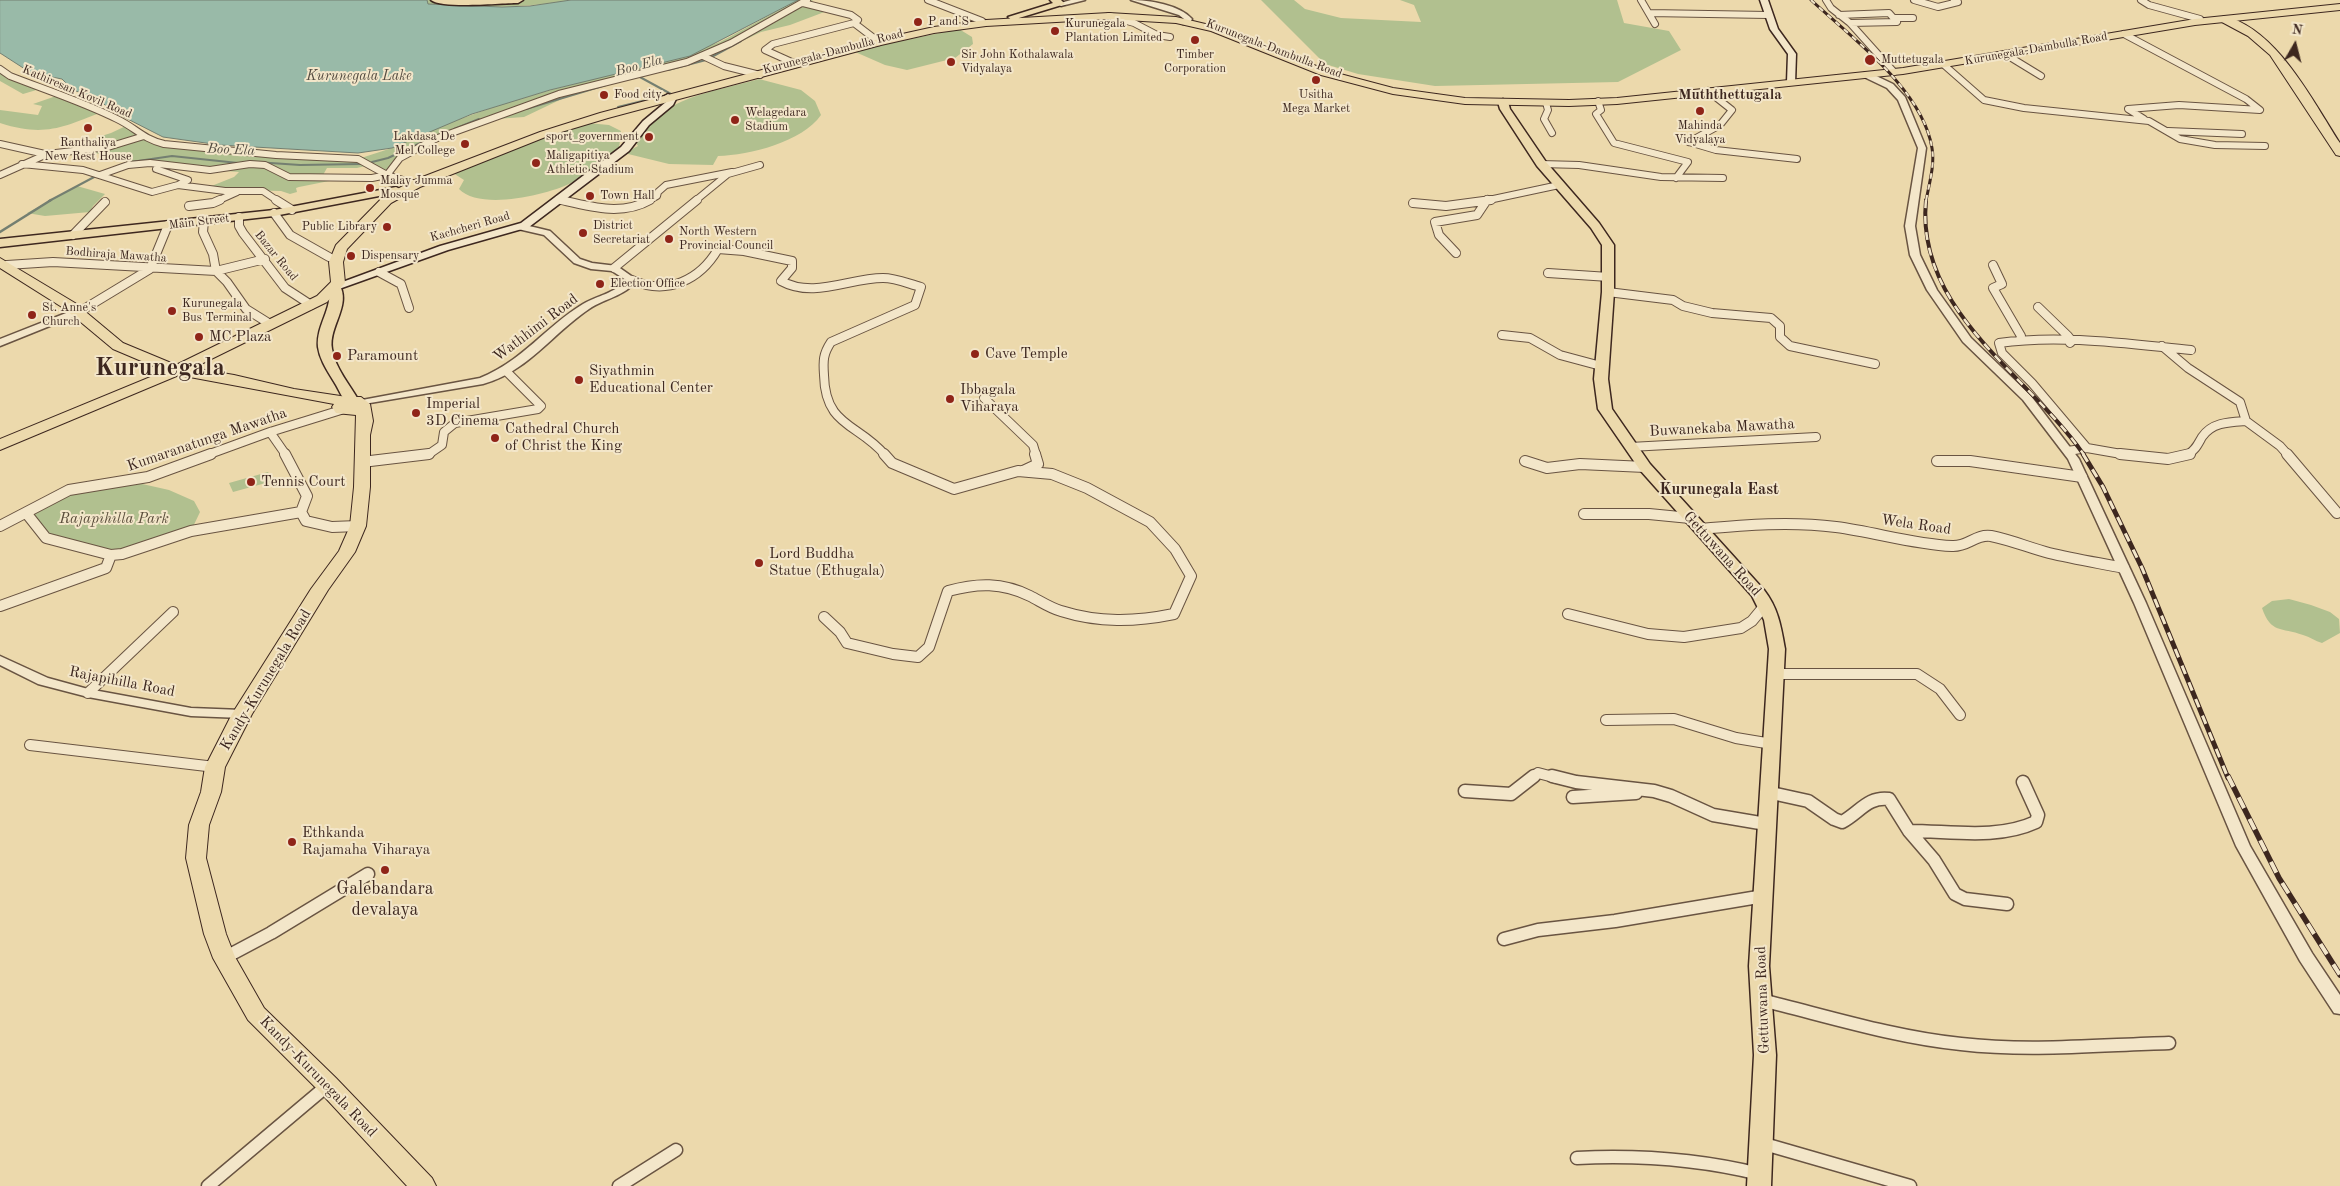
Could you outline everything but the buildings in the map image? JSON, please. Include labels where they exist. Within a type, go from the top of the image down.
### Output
[{"type":"highway","name":"Kurunegala-Dambulla Road","points":[[329,257],[334,248],[372,207],[396,190],[560,125],[669,98],[877,41],[934,30],[1014,19],[1141,16],[1187,21],[1214,29],[1314,70],[1367,85],[1423,96],[1546,103],[1598,101],[1894,72],[2124,34],[2227,19],[2340,7]]},
{"type":"highway","name":"Kurunegala-Dambulla Road","points":[[877,41],[982,21],[1113,13],[1187,21]]},
{"type":"highway","points":[[2227,19],[2256,33],[2281,52],[2340,136]]},
{"type":"highway","points":[[2227,19],[2252,34],[2274,52],[2340,152]]},
{"type":"highway","name":"Kurunegala-Dambulla Road","points":[[1503,101],[1582,102]]},
{"type":"highway","name":"Kurunegala-Dambulla Road","points":[[335,288],[338,280],[336,257],[344,244],[387,200],[414,184]]},
{"type":"highway","points":[[308,303],[329,286],[330,279],[327,266],[329,257]]},
{"type":"highway","points":[[6,262],[80,310],[118,346],[177,367],[350,406]]},
{"type":"highway","points":[[0,445],[177,367],[308,303],[325,297],[335,288]]},
{"type":"highway","points":[[149,358],[177,358],[205,352]]},
{"type":"highway","points":[[205,352],[201,367],[208,375]]},
{"type":"highway","points":[[140,384],[151,370],[149,358]]},
{"type":"highway","points":[[0,440],[140,384],[174,376],[208,375]]},
{"type":"highway","name":"Kandy-Kurunegala Road","points":[[350,406],[362,435],[358,526],[347,552],[320,589],[242,714],[215,767],[211,792],[199,825],[196,858],[207,908],[224,958],[256,1014],[328,1085],[422,1186]]},
{"type":"main road","points":[[436,0],[466,2],[518,0]]},
{"type":"main road","points":[[1764,0],[1768,15],[1792,54],[1792,82]]},
{"type":"main road","points":[[1014,19],[1058,2]]},
{"type":"main road","points":[[521,227],[625,149],[641,128],[668,105],[669,98]]},
{"type":"main road","name":"Gettuwana Road","points":[[1503,101],[1505,109],[1520,128],[1541,164],[1606,241],[1609,252],[1609,285],[1600,386],[1605,410],[1645,467],[1766,604],[1775,632],[1776,674],[1767,792],[1764,896],[1759,966],[1765,1055],[1759,1180]]},
{"type":"main road","name":"Main Street","points":[[0,243],[292,210],[396,190]]},
{"type":"main road","name":"Kachcheri Road","points":[[335,288],[444,248],[521,227]]},
{"type":"main road","points":[[335,288],[336,301],[325,348],[350,406]]},
{"type":"street","points":[[928,0],[982,21]]},
{"type":"street","points":[[1058,2],[1082,0]]},
{"type":"street","points":[[1134,0],[1182,13],[1187,21]]},
{"type":"street","points":[[1641,0],[1655,24]]},
{"type":"street","points":[[1826,0],[1831,8],[1850,23],[1894,72]]},
{"type":"street","points":[[1914,0],[1941,7],[1958,2],[1954,0]]},
{"type":"street","points":[[2141,0],[2149,5],[2200,19]]},
{"type":"street","points":[[387,175],[400,158],[415,149],[482,120],[560,94],[707,58],[805,2],[846,13],[858,20],[854,23],[773,44],[765,50],[794,64]]},
{"type":"street","points":[[1850,23],[1897,22],[1884,8]]},
{"type":"street","points":[[1649,12],[1768,15]]},
{"type":"street","points":[[1839,15],[1913,18]]},
{"type":"street","points":[[1109,16],[1113,19],[1130,21],[1151,35],[1170,37]]},
{"type":"street","points":[[854,23],[868,32],[877,41]]},
{"type":"street","points":[[2124,34],[2173,62],[2246,99],[2260,110],[2179,104],[2128,109],[2180,139],[2215,145],[2265,146]]},
{"type":"street","points":[[2005,54],[2041,76]]},
{"type":"street","points":[[707,58],[724,66],[758,74]]},
{"type":"street","points":[[1943,64],[1984,100],[2024,108],[2149,121]]},
{"type":"street","name":"Kathiresan Kovil Road","points":[[0,69],[10,76],[118,119],[148,140],[182,146],[276,155],[358,159],[387,175]]},
{"type":"street","points":[[1867,75],[1890,86],[1902,99],[1922,148],[1910,226],[1915,255],[1932,290],[1967,340],[2026,398],[2068,451],[2082,476],[2124,568],[2199,738],[2243,846],[2306,957],[2340,1008]]},
{"type":"street","points":[[1708,91],[1732,110],[1720,125],[1690,143],[1716,150],[1797,159]]},
{"type":"street","points":[[1598,101],[1601,110],[1596,114],[1614,142],[1688,162],[1676,178]]},
{"type":"street","points":[[1546,103],[1548,110],[1544,119],[1552,133]]},
{"type":"street","points":[[2165,131],[2242,134]]},
{"type":"street","name":"Kathiresan Kovil Road","points":[[0,175],[46,154],[108,147],[144,136]]},
{"type":"street","points":[[0,144],[46,154]]},
{"type":"street","points":[[1541,164],[1572,162],[1612,171],[1676,178],[1723,178]]},
{"type":"street","points":[[100,175],[133,164],[150,163],[210,170],[250,164],[266,165],[289,177],[372,178],[387,175],[414,184]]},
{"type":"street","points":[[22,164],[60,166],[100,175],[152,192],[178,185],[188,180],[156,169]]},
{"type":"street","points":[[558,199],[595,209],[617,211],[644,205],[657,196],[658,192],[666,185],[760,165]]},
{"type":"street","points":[[614,268],[732,172]]},
{"type":"street","points":[[178,185],[238,192],[263,191],[292,210]]},
{"type":"street","points":[[1414,203],[1450,205],[1559,185]]},
{"type":"street","points":[[190,206],[213,203],[238,192]]},
{"type":"street","points":[[1456,253],[1438,233],[1435,222],[1477,215],[1488,199]]},
{"type":"street","points":[[73,236],[105,202]]},
{"type":"street","points":[[274,212],[290,235],[329,257]]},
{"type":"street","name":"Bazar Road","points":[[239,217],[239,226],[243,233],[265,259],[285,288],[308,303]]},
{"type":"street","points":[[204,221],[203,232],[213,254],[216,271],[227,282],[246,309],[268,323]]},
{"type":"street","points":[[0,343],[80,310],[150,269],[168,225]]},
{"type":"street","name":"Kachcheri Road","points":[[521,227],[547,233],[572,257],[583,264],[614,268],[632,280]]},
{"type":"street","points":[[632,280],[639,284],[690,280],[707,264],[718,249],[744,251],[792,261],[792,268],[781,281],[788,287],[808,289],[886,278],[921,287],[915,305],[831,342],[824,353],[823,360],[829,406],[837,417],[880,449],[892,463],[954,489],[987,479],[1022,472],[1052,474],[1087,488],[1150,522],[1175,549],[1191,576],[1174,614],[1134,622],[1097,621],[1061,612],[1010,586],[974,583],[948,591],[929,648],[918,657],[893,654],[847,643],[840,632],[824,617]]},
{"type":"street","name":"Bodhiraja Mawatha","points":[[6,262],[53,262],[150,269],[216,271],[265,259]]},
{"type":"street","points":[[1993,266],[2002,284],[1992,288],[2021,336],[2020,340]]},
{"type":"street","points":[[379,272],[401,284],[409,308]]},
{"type":"street","points":[[1548,273],[1673,300],[1683,306],[1712,313],[1771,318],[1781,328],[1780,337],[1790,346],[1875,364]]},
{"type":"street","name":"Wathhimi Road","points":[[350,406],[483,380],[506,371],[526,358],[579,311],[617,295],[632,280]]},
{"type":"street","points":[[2038,307],[2045,317],[2068,336],[2072,341],[2070,343]]},
{"type":"street","points":[[1502,335],[1530,338],[1560,355],[1601,366]]},
{"type":"street","points":[[2087,448],[2046,398],[2002,353],[1999,343],[2020,340],[2162,346],[2191,350]]},
{"type":"street","points":[[2162,346],[2188,368],[2240,402],[2246,421],[2280,446],[2337,512]]},
{"type":"street","points":[[362,462],[429,454],[442,446],[441,435],[445,428],[455,423],[538,409],[541,406],[506,371]]},
{"type":"street","points":[[984,398],[1032,444],[1038,464],[1022,472]]},
{"type":"street","name":"Kumaranatunga Mawatha","points":[[0,526],[69,490],[148,477],[270,432],[350,406]]},
{"type":"street","points":[[2068,451],[2087,448],[2161,460],[2174,460],[2191,453],[2202,440],[2205,432],[2215,426],[2246,421]]},
{"type":"street","points":[[270,432],[278,448],[291,463],[300,488],[307,496],[301,512],[306,521],[322,527],[358,526]]},
{"type":"street","name":"Buwanekaba Mawatha","points":[[1630,447],[1816,437]]},
{"type":"street","points":[[1937,462],[1950,460],[1984,461],[2043,473],[2082,476]]},
{"type":"street","points":[[1525,461],[1547,468],[1580,464],[1645,467]]},
{"type":"street","points":[[26,514],[46,538],[111,555],[122,554],[191,531],[301,512]]},
{"type":"street","name":"Wela Road","points":[[1584,514],[1649,514],[1694,524],[1774,522],[1809,524],[1838,527],[1907,541],[1954,546],[1967,544],[1977,536],[1990,536],[2124,568]]},
{"type":"street","points":[[0,606],[106,568],[111,555]]},
{"type":"street","points":[[1568,614],[1635,629],[1648,634],[1684,637],[1741,628],[1752,622],[1766,604]]},
{"type":"street","points":[[88,693],[173,612]]},
{"type":"street","name":"Rajapihilla Road","points":[[0,660],[43,682],[88,693],[191,712],[242,714]]},
{"type":"street","points":[[1776,674],[1918,674],[1940,689],[1960,715]]},
{"type":"street","points":[[1606,720],[1679,720],[1736,738],[1772,744]]},
{"type":"street","points":[[30,745],[215,767]]},
{"type":"street","points":[[1465,791],[1511,794],[1538,773],[1576,782],[1671,796],[1700,811],[1713,815],[1766,824]]},
{"type":"street","points":[[1909,831],[2003,833],[2031,826],[2036,822],[2038,815],[2023,782]]},
{"type":"street","points":[[1573,798],[1647,791]]},
{"type":"street","points":[[1767,792],[1810,801],[1818,805],[1834,819],[1842,822],[1871,801],[1878,798],[1889,799],[1909,831],[1934,860],[1955,894],[1965,899],[2007,904]]},
{"type":"street","points":[[224,958],[271,933],[368,874]]},
{"type":"street","points":[[1504,939],[1538,930],[1616,920],[1764,896]]},
{"type":"street","points":[[1761,1000],[1911,1036],[1960,1044],[2001,1047],[2169,1043]]},
{"type":"street","points":[[208,1186],[328,1085]]},
{"type":"street","points":[[1761,1143],[1910,1186]]},
{"type":"street","points":[[619,1186],[676,1150]]},
{"type":"street","points":[[1577,1158],[1629,1155],[1676,1157],[1725,1165],[1759,1180]]},
{"type":"green space","points":[[427,0],[571,0],[535,5],[463,6],[427,4]]},
{"type":"green space","points":[[798,0],[813,0],[808,4],[827,11],[790,25],[761,32],[707,58],[566,97],[524,117],[482,120],[408,153],[387,175],[369,165],[357,168],[327,168],[323,175],[344,178],[299,187],[296,188],[297,192],[290,194],[281,191],[204,189],[234,177],[239,172],[133,164],[112,153],[63,155],[101,148],[101,144],[92,139],[128,125],[164,144],[358,159],[392,148],[430,130],[499,105],[603,75],[646,66],[720,42]]},
{"type":"green space","points":[[1261,0],[1294,0],[1305,9],[1341,18],[1421,22],[1414,5],[1400,0],[1617,0],[1624,23],[1669,31],[1681,50],[1618,82],[1435,86],[1358,74],[1325,64]]},
{"type":"green space","points":[[959,29],[972,37],[973,44],[955,58],[907,70],[885,65],[853,51]]},
{"type":"green space","points":[[0,69],[43,88],[23,94],[0,81]]},
{"type":"green space","name":"Welagedara Stadium","points":[[759,79],[801,90],[815,101],[821,115],[801,133],[788,140],[760,150],[718,156],[713,165],[669,164],[624,153],[638,146],[635,141],[647,126],[675,105],[706,93]]},
{"type":"green space","points":[[59,95],[102,112],[52,129],[29,129],[0,123],[0,110],[38,115],[42,106],[33,104]]},
{"type":"green space","name":"Maligapitiya Athletic Stadium","points":[[587,123],[609,125],[621,131],[619,149],[584,175],[560,188],[514,199],[482,199],[469,196],[459,189],[464,180],[450,171]]},
{"type":"green space","points":[[77,186],[105,194],[93,206],[90,212],[45,216],[27,213]]},
{"type":"green space","name":"Tennis Court","points":[[268,472],[273,481],[233,492],[229,483]]},
{"type":"green space","name":"Rajapihilla Park","points":[[129,481],[169,490],[194,501],[200,512],[191,531],[122,554],[57,542],[27,514],[56,495]]},
{"type":"green space","points":[[2289,599],[2330,612],[2339,619],[2340,633],[2322,643],[2273,626],[2265,616],[2262,608],[2272,601]]},
{"type":"water","name":"Kurunegala Lake","points":[[0,0],[427,0],[428,4],[502,7],[530,6],[571,0],[798,0],[690,56],[550,90],[472,114],[392,148],[358,153],[220,145],[163,137],[110,110],[99,99],[73,90],[62,79],[31,73],[0,53]]},
{"type":"waterway","name":"Boo Ela","points":[[668,70],[706,60],[741,41]]},
{"type":"waterway","points":[[618,107],[671,94],[638,76]]},
{"type":"waterway","name":"Boo Ela","points":[[526,109],[606,85]]},
{"type":"waterway","name":"Boo Ela","points":[[454,129],[479,119]]},
{"type":"waterway","name":"Boo Ela","points":[[372,162],[388,158],[427,140]]},
{"type":"waterway","name":"Boo Ela","points":[[131,162],[172,156],[238,163]]},
{"type":"waterway","name":"Boo Ela","points":[[256,162],[300,165],[361,164]]},
{"type":"waterway","name":"Boo Ela","points":[[49,201],[96,176]]},
{"type":"waterway","name":"Boo Ela","points":[[0,232],[51,200]]},
{"type":"railway","points":[[1811,0],[1884,66],[1915,106],[1926,127],[1933,154],[1926,201]]},
{"type":"railway","points":[[1926,201],[1927,240],[1938,275],[1956,308],[2006,368],[2061,425],[2084,455]]},
{"type":"railway","points":[[2083,454],[2103,487],[2142,568],[2228,778]]},
{"type":"railway","points":[[2228,776],[2279,878],[2340,975]]},
{"type":"place","name":"P and S","points":[[918,22]]},
{"type":"place","name":"Kurunegala Plantation Limited","points":[[1055,31]]},
{"type":"place","name":"Timber Corporation","points":[[1195,40]]},
{"type":"place","name":"Muttetugala","points":[[1870,60]]},
{"type":"place","name":"Sir John Kothalawala Vidyalaya","points":[[951,62]]},
{"type":"place","name":"Usitha Mega Market","points":[[1316,80]]},
{"type":"place","name":"Food city","points":[[604,95]]},
{"type":"place","name":"Mahinda Vidyalaya","points":[[1700,111]]},
{"type":"place","name":"Welagedara Stadium","points":[[735,120]]},
{"type":"place","name":"Ranthaliya New Rest House","points":[[88,128]]},
{"type":"place","name":"sport_government","points":[[649,137]]},
{"type":"place","name":"Lakdasa De Mel College","points":[[465,144]]},
{"type":"place","name":"Maligapitiya Athletic Stadium","points":[[536,163]]},
{"type":"place","name":"Malay Jumma Mosque","points":[[370,188]]},
{"type":"place","name":"Town Hall","points":[[590,196]]},
{"type":"place","name":"Public Library","points":[[387,227]]},
{"type":"place","name":"District Secretariat","points":[[583,233]]},
{"type":"place","name":"North Western Provincial Council","points":[[669,239]]},
{"type":"place","name":"Dispensary","points":[[351,256]]},
{"type":"place","name":"Election Office","points":[[600,284]]},
{"type":"place","name":"Kurunegala Bus Terminal","points":[[172,311]]},
{"type":"place","name":"St. Anne's Church","points":[[32,315]]},
{"type":"place","name":"MC Plaza","points":[[199,337]]},
{"type":"place","name":"Cave Temple","points":[[975,354]]},
{"type":"place","name":"Paramount","points":[[337,356]]},
{"type":"place","name":"Siyathmin Educational Center","points":[[579,380]]},
{"type":"place","name":"Ibbagala Viharaya","points":[[950,399]]},
{"type":"place","name":"Imperial 3D Cinema","points":[[416,413]]},
{"type":"place","name":"Cathedral Church of Christ the King","points":[[495,438]]},
{"type":"place","name":"Tennis Court","points":[[251,482]]},
{"type":"place","name":"Lord Buddha Statue (Ethugala)","points":[[759,563]]},
{"type":"place","name":"Ethkanda Rajamaha Viharaya","points":[[292,842]]},
{"type":"place","name":"Galebandara devalaya","points":[[385,870]]},
{"type":"district","name":"Muththettugala","points":[[1730,95]]},
{"type":"district","name":"Kurunegala","points":[[160,368]]},
{"type":"district","name":"Kurunegala East","points":[[1719,490]]}]
